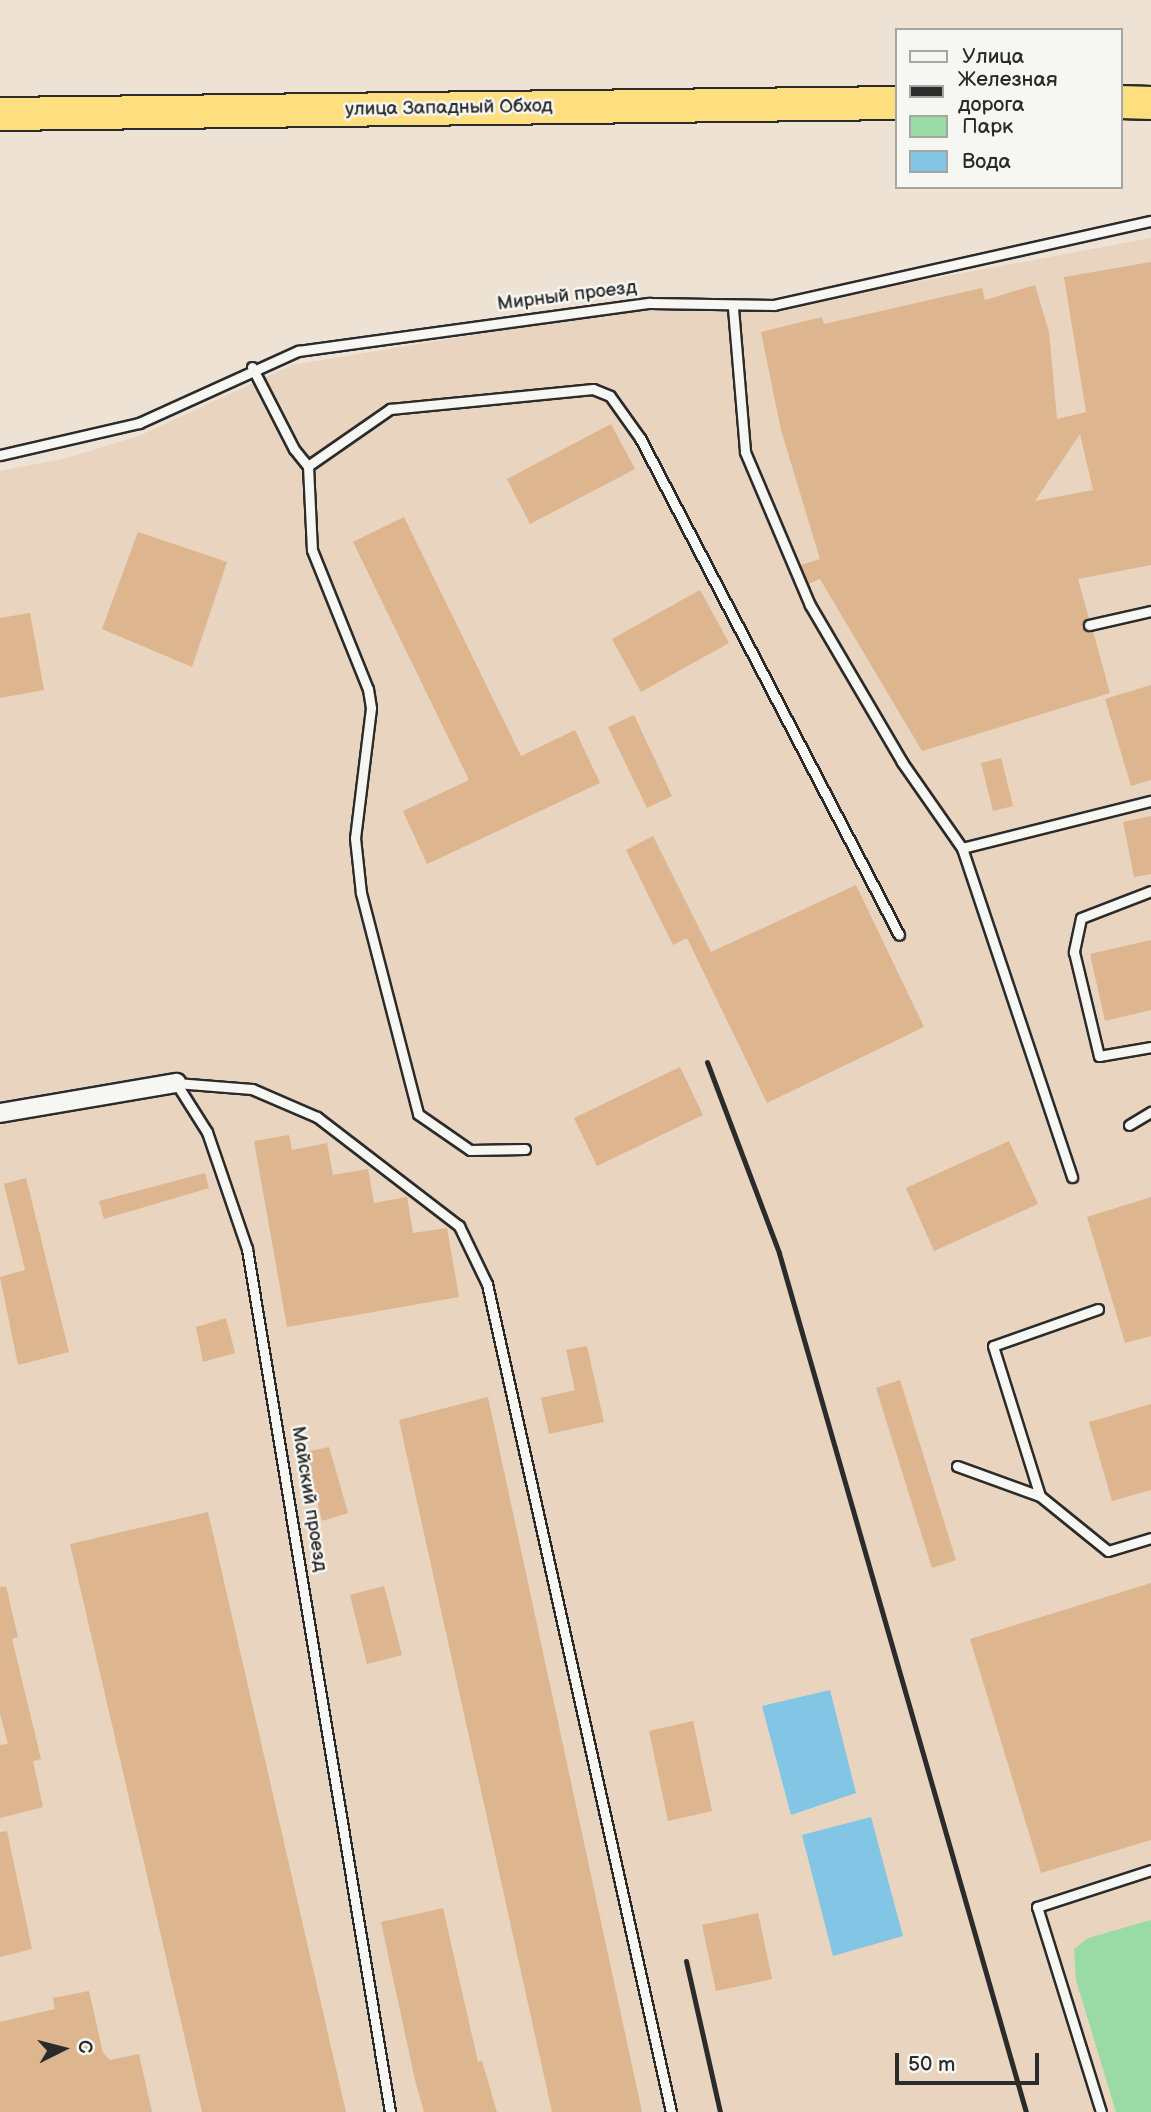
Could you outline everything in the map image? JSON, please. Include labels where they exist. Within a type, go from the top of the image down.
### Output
[{"type":"highway","name":"улица Западный Обход","points":[[0,99],[895,90]]},
{"type":"highway","points":[[1123,90],[1151,91]]},
{"type":"highway","points":[[1123,102],[1151,103]]},
{"type":"highway","name":"улица Западный Обход","points":[[0,114],[895,103]]},
{"type":"street","points":[[0,1113],[176,1083]]},
{"type":"lane","name":"Мирный проезд","points":[[0,455],[139,423],[252,367],[298,351],[614,307],[774,305],[1151,221]]},
{"type":"lane","points":[[733,307],[745,452],[810,605],[902,762],[962,848],[1073,1177]]},
{"type":"lane","points":[[252,367],[294,449],[308,466],[312,550],[368,689],[371,708],[355,838],[361,893],[418,1114],[470,1150],[526,1149]]},
{"type":"lane","points":[[308,466],[390,409],[593,389],[610,396],[640,438],[899,935]]},
{"type":"lane","points":[[1088,625],[1151,611]]},
{"type":"lane","points":[[962,848],[1151,801]]},
{"type":"lane","points":[[1151,891],[1081,918],[1074,952],[1099,1056],[1151,1046]]},
{"type":"lane","points":[[176,1083],[252,1089],[317,1117],[459,1226],[487,1284],[671,2112]]},
{"type":"lane","name":"Майский проезд","points":[[176,1083],[207,1132],[247,1249],[390,2112]]},
{"type":"lane","points":[[1129,1125],[1151,1112]]},
{"type":"lane","points":[[1040,1496],[993,1346],[1098,1309]]},
{"type":"lane","points":[[957,1466],[1040,1496],[1108,1552],[1151,1538]]},
{"type":"lane","points":[[1101,2112],[1037,1907],[1151,1870]]},
{"type":"shaded area","points":[[1151,238],[1151,2112],[0,2112],[0,471],[67,458],[141,435],[292,365],[626,310],[760,311]]},
{"type":"green space","points":[[1151,1920],[1151,2112],[1116,2112],[1076,1980],[1074,1949],[1088,1938]]},
{"type":"water","points":[[830,1690],[856,1793],[791,1815],[762,1706]]},
{"type":"water","points":[[871,1817],[903,1936],[833,1956],[802,1835]]},
{"type":"building","points":[[1151,262],[1151,565],[1078,579],[1089,618],[1082,627],[1093,631],[1110,693],[922,751],[820,579],[808,584],[801,565],[820,559],[781,430],[761,332],[822,317],[824,324],[982,288],[985,300],[1035,285],[1049,332],[1057,419],[1086,412],[1064,277]],"holes":[[[1080,434],[1093,490],[1035,501]]]},
{"type":"building","points":[[611,424],[635,469],[530,524],[507,479]]},
{"type":"building","points":[[404,517],[521,756],[575,730],[600,783],[427,864],[403,811],[469,780],[353,542]]},
{"type":"building","points":[[138,532],[227,562],[192,667],[102,629]]},
{"type":"building","points":[[700,590],[729,643],[641,692],[612,639]]},
{"type":"building","points":[[30,613],[44,690],[0,698],[0,618]]},
{"type":"building","points":[[1151,685],[1151,780],[1131,786],[1105,699]]},
{"type":"building","points":[[634,715],[672,796],[647,808],[608,727]]},
{"type":"building","points":[[1001,758],[1013,806],[993,811],[981,763]]},
{"type":"building","points":[[1151,816],[1151,874],[1134,877],[1123,822]]},
{"type":"building","points":[[653,836],[711,952],[856,885],[924,1027],[767,1103],[687,938],[673,945],[626,850]]},
{"type":"building","points":[[1151,940],[1151,1010],[1105,1021],[1090,954]]},
{"type":"building","points":[[680,1067],[703,1115],[597,1166],[574,1118]]},
{"type":"building","points":[[289,1135],[292,1150],[327,1143],[333,1175],[368,1169],[374,1203],[407,1197],[413,1233],[447,1228],[459,1297],[287,1327],[254,1141]]},
{"type":"building","points":[[1009,1141],[1038,1204],[934,1251],[906,1188]]},
{"type":"building","points":[[205,1173],[209,1188],[104,1219],[99,1201]]},
{"type":"building","points":[[26,1178],[69,1352],[18,1365],[0,1277],[25,1270],[4,1184]]},
{"type":"building","points":[[1151,1197],[1151,1336],[1125,1343],[1087,1217]]},
{"type":"building","points":[[226,1318],[235,1353],[203,1362],[196,1327]]},
{"type":"building","points":[[587,1346],[604,1422],[549,1434],[541,1398],[575,1390],[566,1350]]},
{"type":"building","points":[[900,1380],[956,1560],[932,1568],[876,1388]]},
{"type":"building","points":[[488,1397],[642,2112],[552,2112],[399,1420]]},
{"type":"building","points":[[1151,1404],[1151,1490],[1112,1501],[1089,1422]]},
{"type":"building","points":[[329,1447],[348,1513],[322,1521],[305,1452]]},
{"type":"building","points":[[208,1512],[346,2112],[202,2112],[70,1544]]},
{"type":"building","points":[[1151,1583],[1151,1840],[1041,1873],[970,1639]]},
{"type":"building","points":[[6,1586],[18,1637],[12,1639],[41,1759],[33,1761],[43,1807],[0,1818],[0,1745],[8,1744],[0,1714],[0,1587]]},
{"type":"building","points":[[384,1586],[402,1655],[367,1664],[350,1595]]},
{"type":"building","points":[[693,1721],[712,1811],[668,1821],[649,1731]]},
{"type":"building","points":[[7,1831],[32,1949],[0,1957],[0,1832]]},
{"type":"building","points":[[443,1908],[478,2062],[482,2061],[497,2112],[424,2112],[415,2080],[381,1922]]},
{"type":"building","points":[[758,1913],[772,1979],[716,1991],[702,1925]]},
{"type":"building","points":[[89,1991],[103,2053],[110,2060],[139,2054],[152,2112],[0,2112],[0,2022],[55,2009],[53,1998]]},
{"type":"railway","points":[[707,1062],[779,1253],[1026,2112]]},
{"type":"railway","points":[[686,1961],[720,2112]]}]
